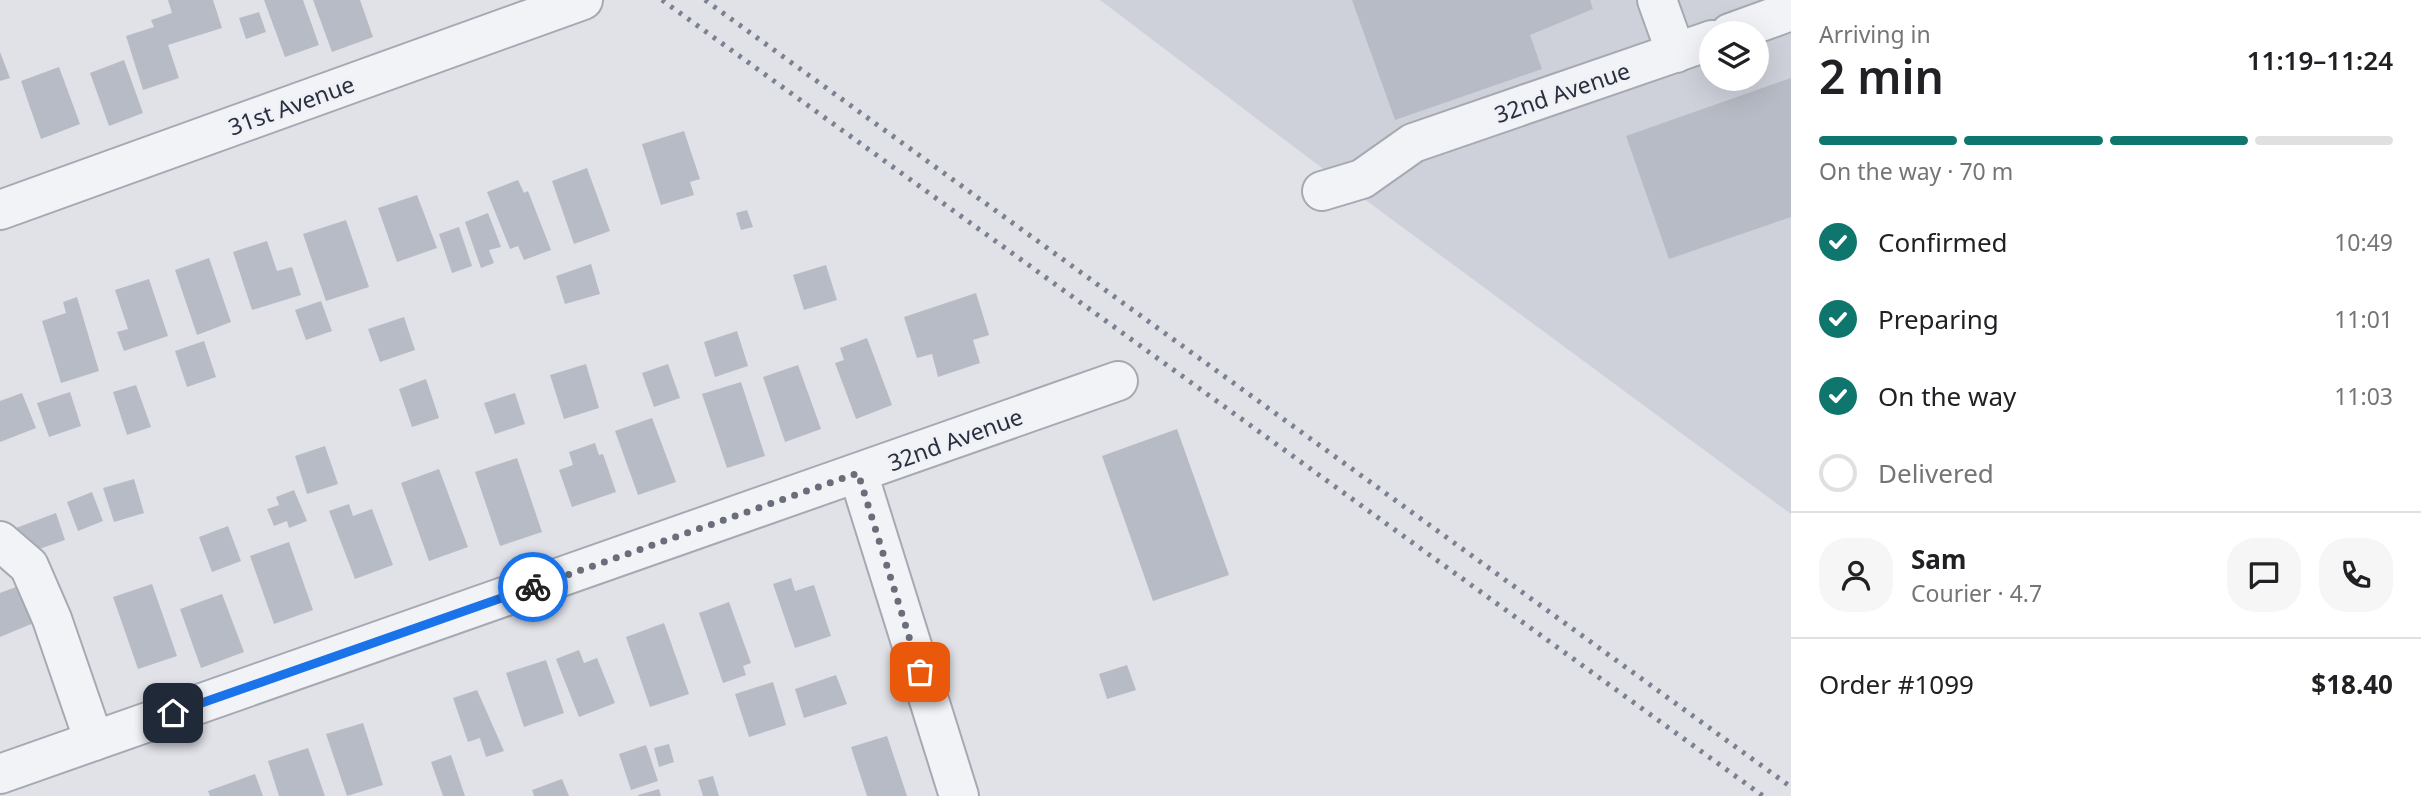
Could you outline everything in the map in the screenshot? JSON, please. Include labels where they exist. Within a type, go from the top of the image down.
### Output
[{"type":"street","name":"31st Avenue","points":[[0,210],[583,0]]},
{"type":"street","points":[[1657,0],[1676,53]]},
{"type":"street","points":[[1763,21],[1791,11]]},
{"type":"street","name":"32nd Avenue","points":[[1322,191],[1362,179],[1413,143],[1699,45]]},
{"type":"street","name":"32nd Avenue","points":[[0,774],[1118,381]]},
{"type":"street","points":[[858,473],[960,796]]},
{"type":"street","points":[[0,541],[29,566],[52,619],[94,741]]},
{"type":"shaded area","points":[[1100,0],[1791,0],[1791,514],[1306,156]]},
{"type":"building","points":[[168,0],[213,0],[222,28],[168,45],[179,78],[143,90],[126,36],[154,27],[151,20],[172,13]]},
{"type":"building","points":[[264,0],[303,0],[319,45],[285,57]]},
{"type":"building","points":[[313,0],[360,0],[373,37],[332,52]]},
{"type":"building","points":[[1352,0],[1590,0],[1593,9],[1530,35],[1542,69],[1395,120]]},
{"type":"building","points":[[259,12],[266,32],[246,39],[239,18]]},
{"type":"building","points":[[0,52],[10,78],[0,81]]},
{"type":"building","points":[[124,60],[143,113],[109,126],[90,73]]},
{"type":"building","points":[[59,67],[80,124],[41,139],[21,81]]},
{"type":"building","points":[[1791,78],[1791,217],[1669,259],[1626,136],[1754,91],[1769,91],[1769,86]]},
{"type":"building","points":[[684,131],[700,179],[690,182],[694,195],[661,205],[642,144]]},
{"type":"building","points":[[587,168],[610,231],[574,244],[552,181]]},
{"type":"building","points":[[518,180],[524,193],[528,191],[551,250],[524,260],[518,246],[510,249],[487,192]]},
{"type":"building","points":[[417,195],[437,248],[397,262],[378,208]]},
{"type":"building","points":[[747,210],[753,227],[741,230],[736,213]]},
{"type":"building","points":[[488,213],[501,247],[489,250],[494,263],[481,268],[465,222]]},
{"type":"building","points":[[346,220],[369,287],[326,301],[303,234]]},
{"type":"building","points":[[459,227],[472,266],[452,273],[439,234]]},
{"type":"building","points":[[267,241],[277,271],[292,267],[301,295],[252,310],[233,252]]},
{"type":"building","points":[[209,258],[231,322],[197,335],[175,270]]},
{"type":"building","points":[[591,264],[600,294],[565,304],[556,276]]},
{"type":"building","points":[[826,265],[837,300],[804,310],[793,275]]},
{"type":"building","points":[[149,279],[168,336],[124,351],[117,332],[128,329],[115,290]]},
{"type":"building","points":[[976,293],[989,335],[973,340],[980,363],[938,377],[932,354],[917,358],[904,317]]},
{"type":"building","points":[[77,297],[99,371],[61,383],[42,321],[66,313],[63,302]]},
{"type":"building","points":[[321,301],[332,331],[306,340],[295,310]]},
{"type":"building","points":[[404,317],[415,350],[380,362],[368,329]]},
{"type":"building","points":[[737,331],[748,366],[715,377],[704,342]]},
{"type":"building","points":[[867,338],[892,405],[856,419],[835,363],[844,360],[840,348]]},
{"type":"building","points":[[204,341],[216,377],[187,387],[175,351]]},
{"type":"building","points":[[586,364],[599,408],[564,419],[550,375]]},
{"type":"building","points":[[668,364],[680,398],[654,407],[642,373]]},
{"type":"building","points":[[798,365],[821,429],[785,442],[763,377]]},
{"type":"building","points":[[426,379],[439,418],[412,427],[399,389]]},
{"type":"building","points":[[741,382],[765,456],[727,468],[702,394]]},
{"type":"building","points":[[136,385],[151,427],[127,435],[113,392]]},
{"type":"building","points":[[70,392],[81,426],[49,437],[37,403]]},
{"type":"building","points":[[22,393],[36,428],[0,442],[0,401]]},
{"type":"building","points":[[515,393],[525,424],[495,434],[484,403]]},
{"type":"building","points":[[652,418],[676,482],[638,495],[615,431]]},
{"type":"building","points":[[1177,429],[1229,575],[1153,601],[1102,456]]},
{"type":"building","points":[[595,443],[599,455],[603,454],[616,492],[572,507],[559,470],[573,465],[569,452]]},
{"type":"building","points":[[325,446],[338,484],[307,494],[295,456]]},
{"type":"building","points":[[517,458],[542,532],[500,546],[475,472]]},
{"type":"building","points":[[439,469],[468,547],[429,561],[401,483]]},
{"type":"building","points":[[134,479],[144,513],[114,522],[103,488]]},
{"type":"building","points":[[294,490],[307,521],[289,528],[287,521],[274,526],[267,509],[279,505],[276,497]]},
{"type":"building","points":[[92,492],[103,521],[78,531],[67,502]]},
{"type":"building","points":[[349,504],[353,516],[372,509],[393,565],[355,579],[329,511]]},
{"type":"building","points":[[56,513],[65,540],[25,554],[16,528]]},
{"type":"building","points":[[228,526],[241,561],[212,572],[199,537]]},
{"type":"building","points":[[289,542],[313,610],[274,624],[250,556]]},
{"type":"building","points":[[791,578],[795,591],[814,585],[831,636],[795,648],[773,584]]},
{"type":"building","points":[[152,584],[177,656],[138,669],[113,597]]},
{"type":"building","points":[[21,585],[36,622],[0,637],[0,593]]},
{"type":"building","points":[[222,594],[244,652],[201,668],[180,609]]},
{"type":"building","points":[[729,602],[751,663],[743,666],[746,675],[723,683],[699,613]]},
{"type":"building","points":[[664,623],[689,694],[650,707],[626,637]]},
{"type":"building","points":[[579,650],[584,663],[597,658],[615,703],[579,717],[556,659]]},
{"type":"building","points":[[546,660],[564,713],[524,727],[506,673]]},
{"type":"building","points":[[1127,665],[1136,690],[1107,699],[1099,674]]},
{"type":"building","points":[[836,675],[847,704],[804,718],[795,689]]},
{"type":"building","points":[[773,682],[786,725],[749,737],[735,694]]},
{"type":"building","points":[[477,690],[504,751],[486,757],[480,738],[468,742],[453,698]]},
{"type":"building","points":[[363,723],[383,785],[347,796],[326,734]]},
{"type":"building","points":[[887,736],[907,796],[867,796],[851,747]]},
{"type":"building","points":[[669,744],[674,762],[659,767],[654,748]]},
{"type":"building","points":[[646,745],[658,781],[631,790],[619,754]]},
{"type":"building","points":[[308,748],[325,796],[279,796],[268,761]]},
{"type":"building","points":[[451,755],[465,796],[443,796],[431,762]]},
{"type":"building","points":[[255,774],[263,796],[210,796],[208,791]]},
{"type":"building","points":[[713,776],[719,796],[703,796],[698,780]]},
{"type":"building","points":[[562,779],[569,796],[534,796],[532,790]]},
{"type":"building","points":[[659,789],[661,796],[638,796],[638,795]]},
{"type":"railway","points":[[662,0],[1763,796]]},
{"type":"railway","points":[[705,0],[1791,787]]},
{"type":"way so far","points":[[533,587],[858,473],[920,672]]},
{"type":"route","points":[[173,713],[533,587]]}]
